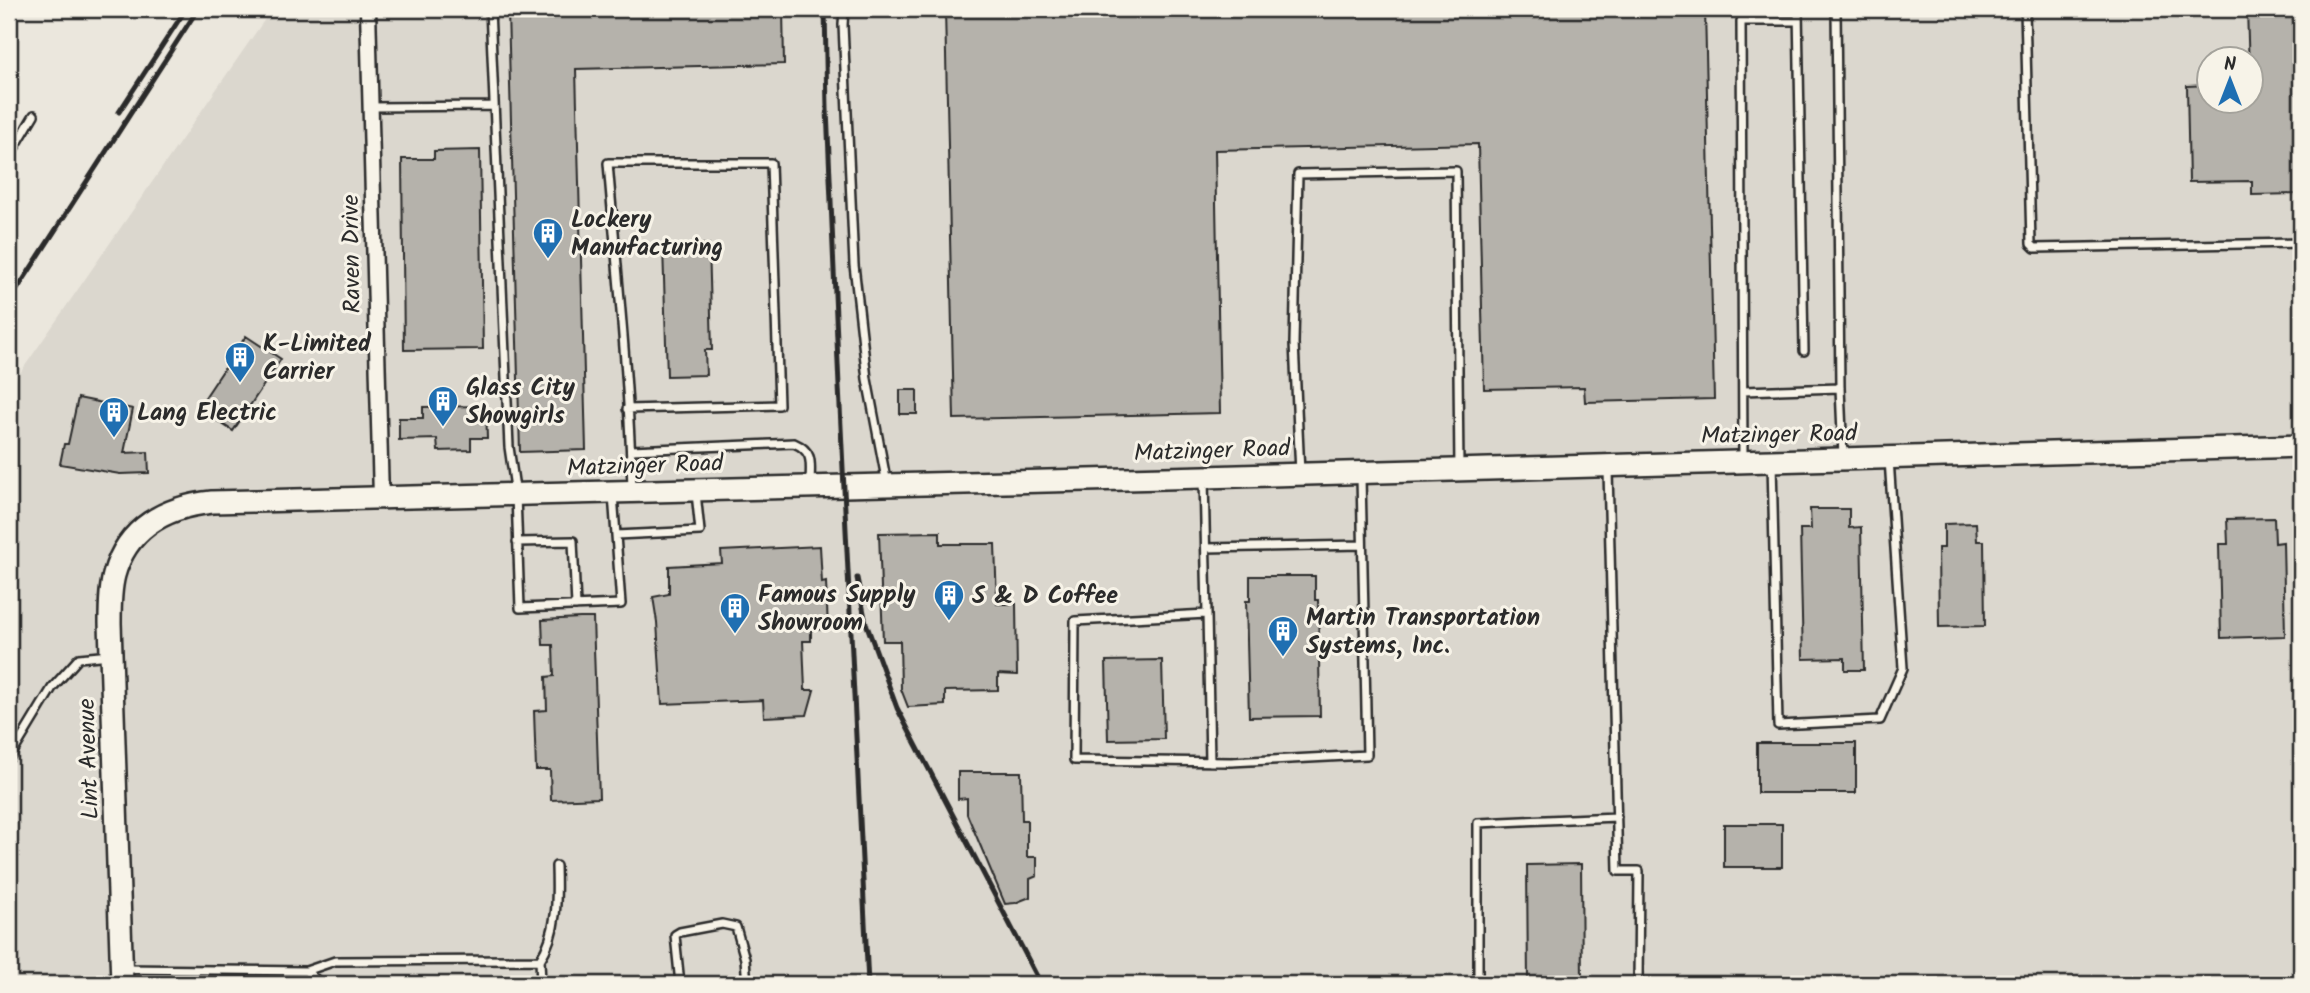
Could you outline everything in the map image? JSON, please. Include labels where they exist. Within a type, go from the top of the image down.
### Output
[{"type":"street","name":"Raven Drive","points":[[368,9],[380,498]]},
{"type":"street","name":"Matzinger Road","points":[[134,536],[169,511],[212,502],[2301,446]]},
{"type":"street","name":"Lint Avenue","points":[[122,977],[110,600],[121,555],[134,536]]},
{"type":"lane","points":[[490,9],[509,447],[516,495],[520,608],[621,604],[616,536],[631,450],[627,409],[608,163],[771,163],[779,405],[627,409]]},
{"type":"lane","points":[[844,9],[853,265],[867,379],[887,484]]},
{"type":"lane","points":[[1798,9],[1804,351]]},
{"type":"lane","points":[[1836,9],[1843,459]]},
{"type":"lane","points":[[2025,9],[2031,244],[2035,248],[2301,243]]},
{"type":"lane","points":[[1743,461],[1741,21],[1798,21]]},
{"type":"lane","points":[[370,107],[494,106]]},
{"type":"lane","points":[[9,157],[34,115]]},
{"type":"lane","points":[[1300,473],[1294,343],[1298,174],[1456,171],[1459,470]]},
{"type":"lane","points":[[1743,391],[1840,388]]},
{"type":"lane","points":[[631,450],[794,443],[805,448],[810,456],[810,486]]},
{"type":"lane","points":[[1772,461],[1778,725],[1880,720],[1903,668],[1889,458]]},
{"type":"lane","points":[[1608,466],[1618,871],[1639,871],[1638,984]]},
{"type":"lane","points":[[1207,614],[1075,621],[1074,760],[1210,762],[1367,755],[1361,472]]},
{"type":"lane","points":[[1204,477],[1210,762]]},
{"type":"lane","points":[[616,536],[700,531],[696,490]]},
{"type":"lane","points":[[517,542],[573,541],[576,606]]},
{"type":"lane","points":[[1206,548],[1362,545]]},
{"type":"lane","points":[[9,759],[52,688],[79,658],[111,655]]},
{"type":"lane","points":[[1478,984],[1478,822],[1617,817]]},
{"type":"lane","points":[[541,984],[540,960],[548,948],[557,905],[556,866]]},
{"type":"lane","points":[[680,984],[675,935],[722,924],[736,926],[745,960],[747,984]]},
{"type":"lane","points":[[122,977],[306,971],[335,961],[540,960]]},
{"type":"lane","points":[[306,971],[321,984]]},
{"type":"shaded area","points":[[272,9],[2301,9],[2301,984],[9,984],[9,389]]},
{"type":"building","name":"Lockery Manufacturing","points":[[783,9],[784,64],[576,69],[586,450],[520,452],[508,11]]},
{"type":"building","points":[[945,9],[1705,9],[1714,399],[1585,402],[1584,387],[1484,389],[1478,144],[1215,150],[1220,413],[954,419]]},
{"type":"building","points":[[2247,9],[2301,9],[2301,194],[2252,195],[2252,181],[2189,182],[2187,86],[2194,86],[2194,116],[2264,116],[2264,46],[2248,46]]},
{"type":"building","points":[[480,150],[483,349],[404,350],[402,159],[434,159],[434,151]]},
{"type":"building","points":[[709,244],[712,350],[705,350],[706,375],[667,376],[663,246]]},
{"type":"building","name":"K-Limited Carrier","points":[[246,336],[281,359],[233,431],[198,408]]},
{"type":"building","points":[[900,390],[917,390],[917,414],[900,414]]},
{"type":"building","name":"Lang Electric","points":[[78,398],[133,409],[124,453],[148,452],[149,473],[120,474],[60,464],[64,444],[68,444]]},
{"type":"building","name":"Glass City Showgirls","points":[[486,406],[487,438],[471,438],[471,450],[438,451],[437,439],[399,440],[399,418],[423,418],[423,407]]},
{"type":"building","points":[[1810,509],[1849,509],[1849,528],[1861,527],[1864,670],[1845,670],[1845,658],[1803,659],[1800,529],[1811,529]]},
{"type":"building","points":[[2274,518],[2275,543],[2283,542],[2285,636],[2221,638],[2219,544],[2228,544],[2227,519]]},
{"type":"building","points":[[1976,523],[1977,541],[1984,541],[1985,626],[1939,627],[1938,548],[1944,548],[1944,524]]},
{"type":"building","name":"S & D Coffee","points":[[940,532],[940,544],[995,544],[997,604],[1016,604],[1017,675],[998,674],[998,690],[945,691],[945,705],[908,707],[901,689],[900,641],[883,641],[879,533]]},
{"type":"building","name":"Famous Supply Showroom","points":[[820,546],[822,583],[826,582],[828,629],[811,630],[811,641],[803,641],[805,690],[814,690],[807,715],[764,717],[763,700],[662,704],[653,597],[669,594],[669,566],[722,563],[721,551]]},
{"type":"building","name":"Martin Transportation Systems, Inc.","points":[[1250,576],[1315,576],[1315,600],[1318,600],[1320,716],[1249,717],[1246,601],[1250,601]]},
{"type":"building","points":[[593,618],[599,798],[551,800],[550,770],[536,770],[534,711],[547,710],[546,677],[554,676],[553,645],[543,645],[542,620]]},
{"type":"building","points":[[1162,660],[1164,739],[1108,740],[1106,661]]},
{"type":"building","points":[[1757,743],[1856,743],[1856,793],[1757,793]]},
{"type":"building","points":[[958,772],[1021,772],[1022,820],[1027,820],[1027,857],[1037,857],[1037,876],[1030,879],[1030,897],[1005,904],[967,814],[967,798],[958,799]]},
{"type":"building","points":[[1724,824],[1782,824],[1782,867],[1724,867]]},
{"type":"building","points":[[1581,864],[1582,984],[1528,984],[1527,865]]},
{"type":"railway","points":[[119,112],[186,9]]},
{"type":"railway","points":[[9,302],[198,9]]},
{"type":"railway","points":[[825,9],[839,386],[868,984]]},
{"type":"railway","points":[[857,578],[866,623],[897,708],[1041,984]]},
{"type":"place","name":"Lockery Manufacturing","points":[[548,260]]},
{"type":"place","name":"K-Limited Carrier","points":[[240,384]]},
{"type":"place","name":"Glass City Showgirls","points":[[443,428]]},
{"type":"place","name":"Lang Electric","points":[[114,439]]},
{"type":"place","name":"S & D Coffee","points":[[949,622]]},
{"type":"place","name":"Famous Supply Showroom","points":[[735,635]]},
{"type":"place","name":"Martin Transportation Systems, Inc.","points":[[1283,658]]}]
